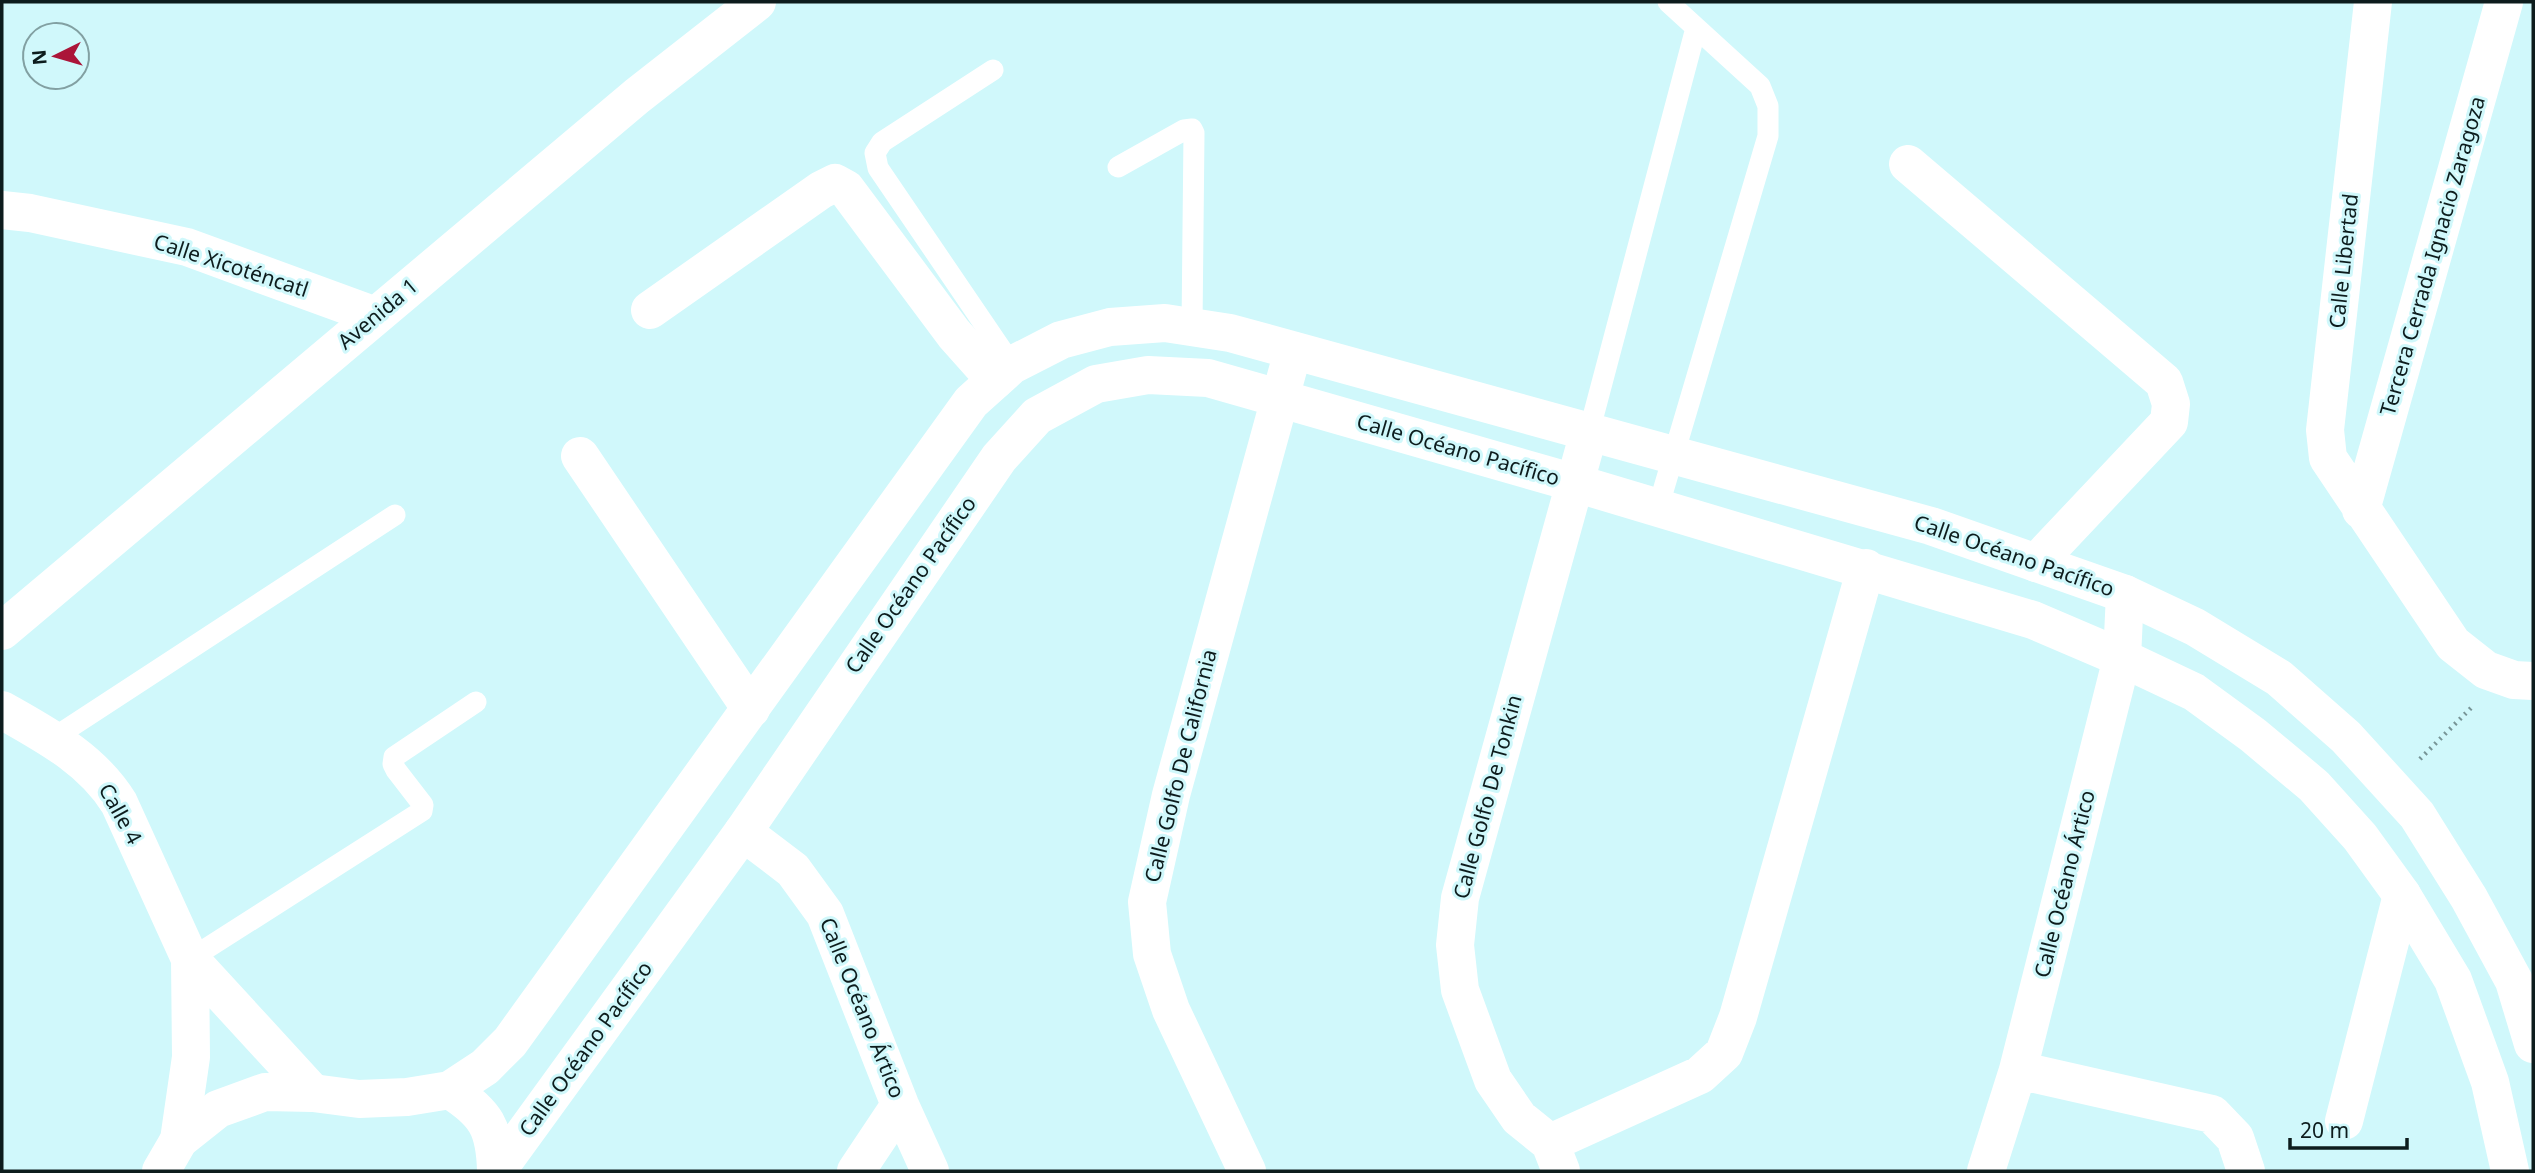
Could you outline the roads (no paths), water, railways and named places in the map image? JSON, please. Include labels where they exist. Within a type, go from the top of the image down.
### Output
[{"type":"street","name":"Avenida 1","points":[[2,631],[637,96],[757,2]]},
{"type":"street","name":"Calle Libertad","points":[[2373,2],[2325,430],[2328,458],[2453,645],[2486,670],[2514,680],[2533,681]]},
{"type":"street","name":"Tercera Cerrada Ignacio Zaragoza","points":[[2361,510],[2504,2]]},
{"type":"street","points":[[1908,164],[2164,382],[2171,404],[2169,422],[2036,563]]},
{"type":"street","points":[[650,310],[821,190],[835,183],[846,188],[954,334],[1003,372]]},
{"type":"street","name":"Calle Xicoténcatl","points":[[2,210],[30,213],[187,247],[376,316]]},
{"type":"street","name":"Calle Océano Pacífico","points":[[450,1090],[485,1067],[510,1042],[971,402],[1003,372],[1061,340],[1110,327],[1165,323],[1230,334],[1931,526],[2124,594],[2195,627],[2279,678],[2346,737],[2417,815],[2469,898],[2514,981],[2533,1044]]},
{"type":"street","name":"Calle Golfo De California","points":[[1247,1171],[1171,1010],[1152,954],[1147,902],[1171,795],[1293,351]]},
{"type":"street","name":"Calle Océano Pacífico","points":[[497,1171],[743,832],[999,458],[1037,416],[1096,384],[1148,375],[1208,379],[1866,568],[2033,620],[2194,692],[2253,735],[2314,786],[2360,837],[2402,895],[2453,980],[2490,1082],[2510,1171]]},
{"type":"street","name":"Calle Golfo De Tonkin","points":[[1589,432],[1460,898],[1455,945],[1460,990],[1493,1080],[1519,1118],[1555,1157],[1700,1075],[1724,1053],[1738,1017],[1866,568]]},
{"type":"street","points":[[580,456],[751,709]]},
{"type":"street","name":"Calle Océano Ártico","points":[[1986,1171],[2018,1070],[2122,658],[2124,594]]},
{"type":"street","points":[[779,669],[829,704]]},
{"type":"street","name":"Calle 4","points":[[2,710],[52,739],[107,783],[119,803],[190,959],[313,1093]]},
{"type":"street","name":"Calle Océano Ártico","points":[[743,832],[793,870],[825,914],[900,1105],[930,1171]]},
{"type":"street","points":[[2344,1121],[2402,895]]},
{"type":"street","name":"Calle 4","points":[[170,1156],[189,1085],[190,959]]},
{"type":"street","points":[[2018,1070],[2212,1114],[2235,1138],[2246,1171]]},
{"type":"street","points":[[170,1156],[218,1109],[265,1092],[313,1093],[359,1099],[407,1097],[450,1090],[473,1105],[486,1122],[495,1144],[497,1171]]},
{"type":"street","points":[[856,1171],[900,1105]]},
{"type":"lane","points":[[1658,508],[1768,136],[1768,106],[1760,86],[1668,2]]},
{"type":"lane","points":[[1589,432],[1696,28]]},
{"type":"lane","points":[[993,70],[882,142],[875,153],[878,168],[1003,372]]},
{"type":"lane","points":[[1118,167],[1184,130],[1192,129],[1192,327]]},
{"type":"lane","points":[[52,739],[395,515]]},
{"type":"lane","points":[[190,959],[422,811],[423,805],[396,770],[394,757],[476,702]]}]
